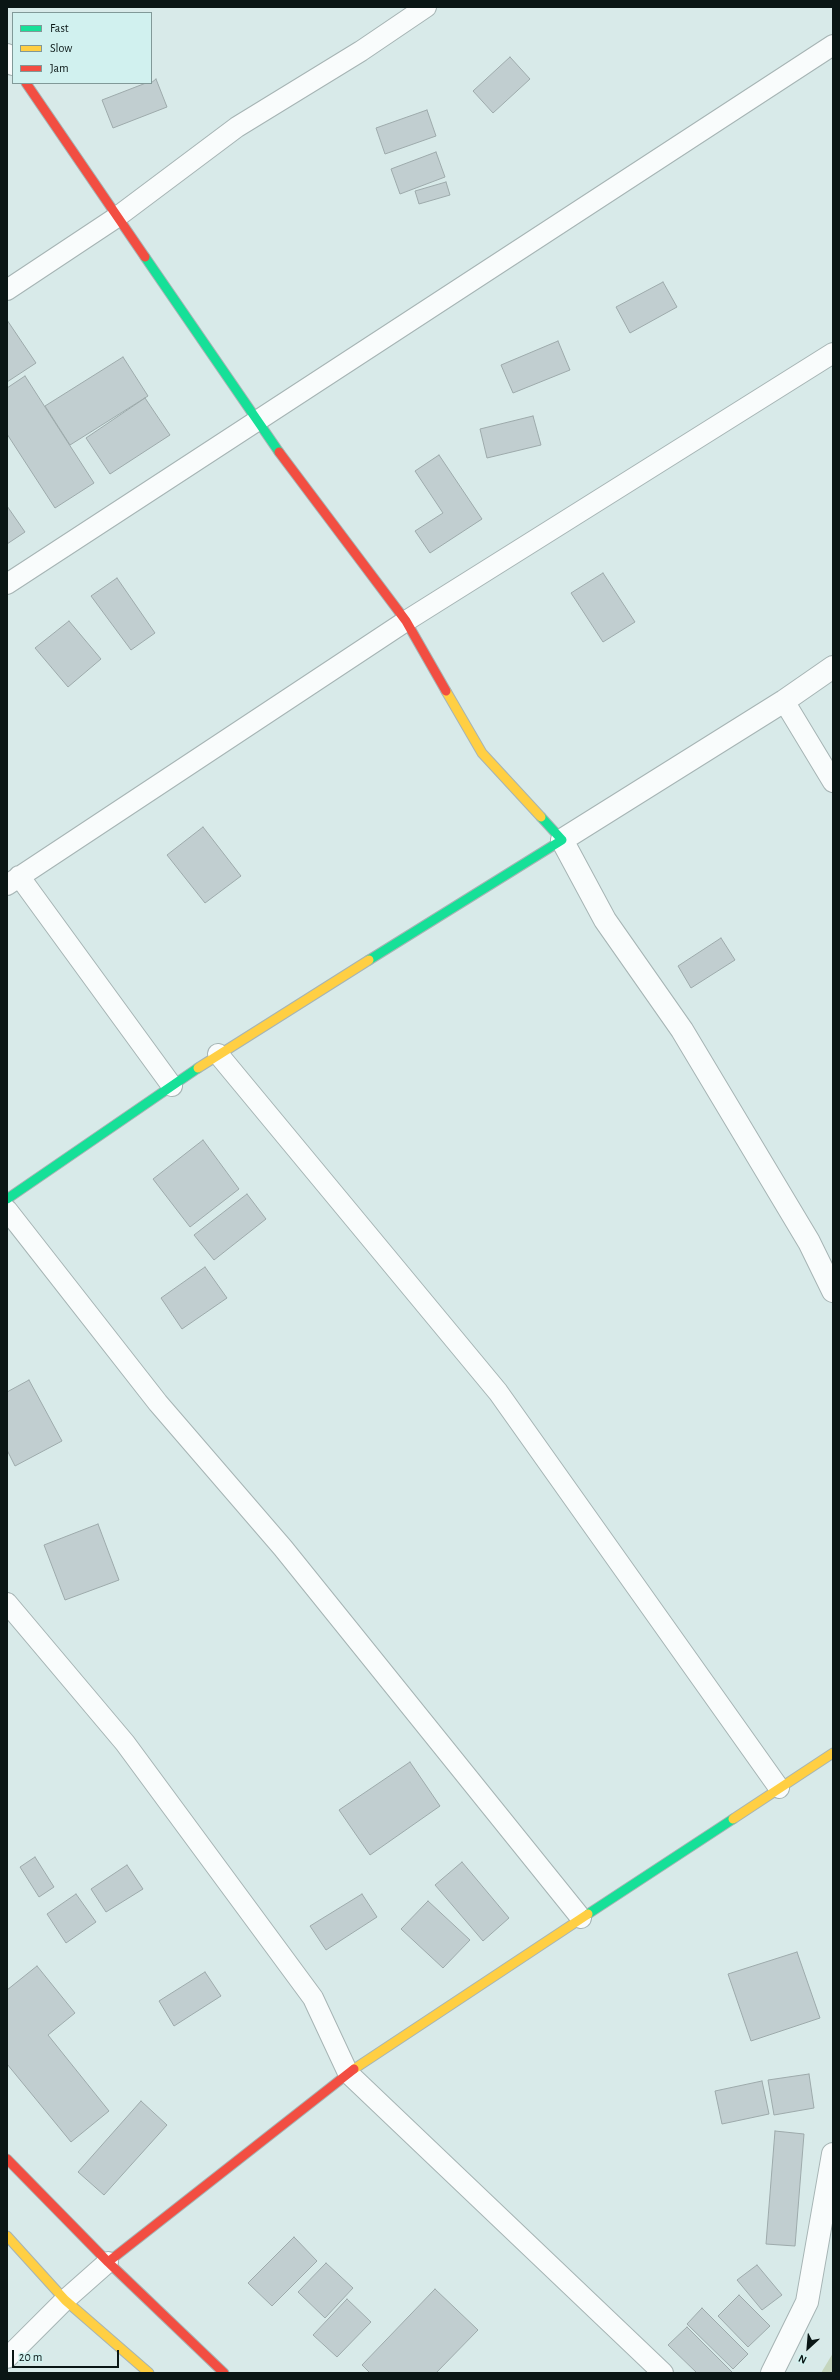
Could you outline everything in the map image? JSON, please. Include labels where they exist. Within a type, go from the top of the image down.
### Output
[{"type":"street","points":[[27,84],[256,421],[406,621],[482,753],[562,840],[605,920],[694,1050],[809,1242],[833,1291]]},
{"type":"street","points":[[7,1199],[218,1054],[562,840],[784,700],[833,667]]},
{"type":"street","points":[[108,2262],[348,2073],[833,1753]]},
{"type":"street","points":[[772,2373],[807,2302],[833,2154]]},
{"type":"street","points":[[7,2159],[108,2262],[224,2373]]},
{"type":"street","points":[[7,2236],[66,2300],[149,2373]]},
{"type":"lane","points":[[7,290],[117,217],[237,126],[360,51],[426,7]]},
{"type":"lane","points":[[7,584],[833,45]]},
{"type":"lane","points":[[172,1086],[13,880],[406,621],[833,353]]},
{"type":"lane","points":[[784,700],[833,782]]},
{"type":"lane","points":[[218,1054],[498,1392],[779,1788]]},
{"type":"lane","points":[[7,1210],[158,1403],[284,1548],[581,1918]]},
{"type":"lane","points":[[7,1603],[125,1743],[312,1998],[348,2073],[663,2373]]},
{"type":"lane","points":[[7,2358],[66,2300],[108,2262]]},
{"type":"green space","points":[[833,2353],[833,2373],[821,2373]]},
{"type":"building","points":[[510,57],[530,79],[493,113],[473,91]]},
{"type":"building","points":[[156,79],[167,107],[113,128],[102,100],[143,84],[152,84]]},
{"type":"building","points":[[427,110],[436,136],[385,154],[376,128]]},
{"type":"building","points":[[436,152],[445,177],[400,194],[391,169]]},
{"type":"building","points":[[446,182],[450,195],[419,204],[415,191]]},
{"type":"building","points":[[663,282],[677,307],[630,333],[616,307]]},
{"type":"building","points":[[7,320],[36,363],[7,382]]},
{"type":"building","points":[[558,341],[570,370],[513,393],[501,365]]},
{"type":"building","points":[[123,357],[148,396],[70,445],[45,406]]},
{"type":"building","points":[[25,376],[94,483],[55,508],[7,434],[7,388]]},
{"type":"building","points":[[145,398],[170,435],[110,474],[86,438]]},
{"type":"building","points":[[533,416],[541,445],[487,458],[480,429]]},
{"type":"building","points":[[439,455],[482,519],[430,553],[415,531],[443,513],[415,471]]},
{"type":"building","points":[[7,506],[25,532],[7,544]]},
{"type":"building","points":[[603,573],[635,622],[603,642],[571,593]]},
{"type":"building","points":[[117,578],[155,633],[131,650],[91,596]]},
{"type":"building","points":[[69,621],[101,659],[68,687],[35,648]]},
{"type":"building","points":[[203,827],[241,876],[205,903],[167,855]]},
{"type":"building","points":[[721,938],[735,960],[691,988],[678,966]]},
{"type":"building","points":[[203,1140],[239,1189],[190,1227],[153,1179]]},
{"type":"building","points":[[247,1194],[266,1219],[214,1260],[194,1235]]},
{"type":"building","points":[[205,1267],[227,1298],[182,1329],[161,1298]]},
{"type":"building","points":[[29,1380],[62,1441],[15,1466],[7,1450],[7,1392]]},
{"type":"building","points":[[98,1524],[119,1580],[65,1600],[44,1545]]},
{"type":"building","points":[[410,1762],[440,1806],[370,1855],[339,1810]]},
{"type":"building","points":[[35,1857],[54,1887],[39,1897],[20,1867]]},
{"type":"building","points":[[462,1862],[509,1918],[483,1941],[435,1885]]},
{"type":"building","points":[[127,1865],[143,1889],[106,1912],[91,1889]]},
{"type":"building","points":[[76,1894],[96,1922],[66,1943],[47,1914]]},
{"type":"building","points":[[362,1894],[377,1917],[326,1950],[310,1926]]},
{"type":"building","points":[[428,1901],[470,1940],[443,1968],[401,1929]]},
{"type":"building","points":[[797,1952],[820,2018],[751,2041],[728,1974]]},
{"type":"building","points":[[37,1966],[75,2013],[48,2035],[109,2111],[71,2142],[7,2064],[7,1990]]},
{"type":"building","points":[[205,1972],[221,1996],[174,2026],[159,2001]]},
{"type":"building","points":[[809,2074],[814,2108],[774,2115],[768,2080]]},
{"type":"building","points":[[762,2081],[769,2114],[722,2124],[715,2091]]},
{"type":"building","points":[[141,2101],[167,2125],[104,2195],[78,2172]]},
{"type":"building","points":[[775,2131],[804,2134],[795,2246],[766,2244]]},
{"type":"building","points":[[294,2237],[317,2261],[272,2306],[248,2283]]},
{"type":"building","points":[[326,2263],[353,2288],[325,2318],[298,2292]]},
{"type":"building","points":[[757,2265],[782,2295],[762,2310],[737,2280]]},
{"type":"building","points":[[435,2289],[478,2330],[436,2373],[370,2373],[362,2365]]},
{"type":"building","points":[[739,2295],[770,2326],[748,2347],[718,2316]]},
{"type":"building","points":[[347,2299],[371,2322],[337,2357],[313,2335]]},
{"type":"building","points":[[702,2308],[748,2354],[733,2369],[687,2324]]},
{"type":"building","points":[[687,2327],[732,2372],[731,2373],[697,2373],[668,2345]]},
{"type":"traffic: fast","points":[[145,257],[279,452]]},
{"type":"traffic: fast","points":[[369,960],[562,840],[541,817]]},
{"type":"traffic: fast","points":[[7,1199],[198,1068]]},
{"type":"traffic: fast","points":[[588,1914],[733,1819]]},
{"type":"traffic: slow","points":[[446,691],[482,753],[541,817]]},
{"type":"traffic: slow","points":[[198,1068],[369,960]]},
{"type":"traffic: slow","points":[[733,1819],[833,1753]]},
{"type":"traffic: slow","points":[[354,2069],[588,1914]]},
{"type":"traffic: slow","points":[[7,2236],[65,2300],[149,2373]]},
{"type":"traffic: jam","points":[[27,84],[145,257]]},
{"type":"traffic: jam","points":[[279,452],[406,621],[446,691]]},
{"type":"traffic: jam","points":[[108,2262],[354,2069]]},
{"type":"traffic: jam","points":[[7,2159],[108,2262],[224,2373]]}]
